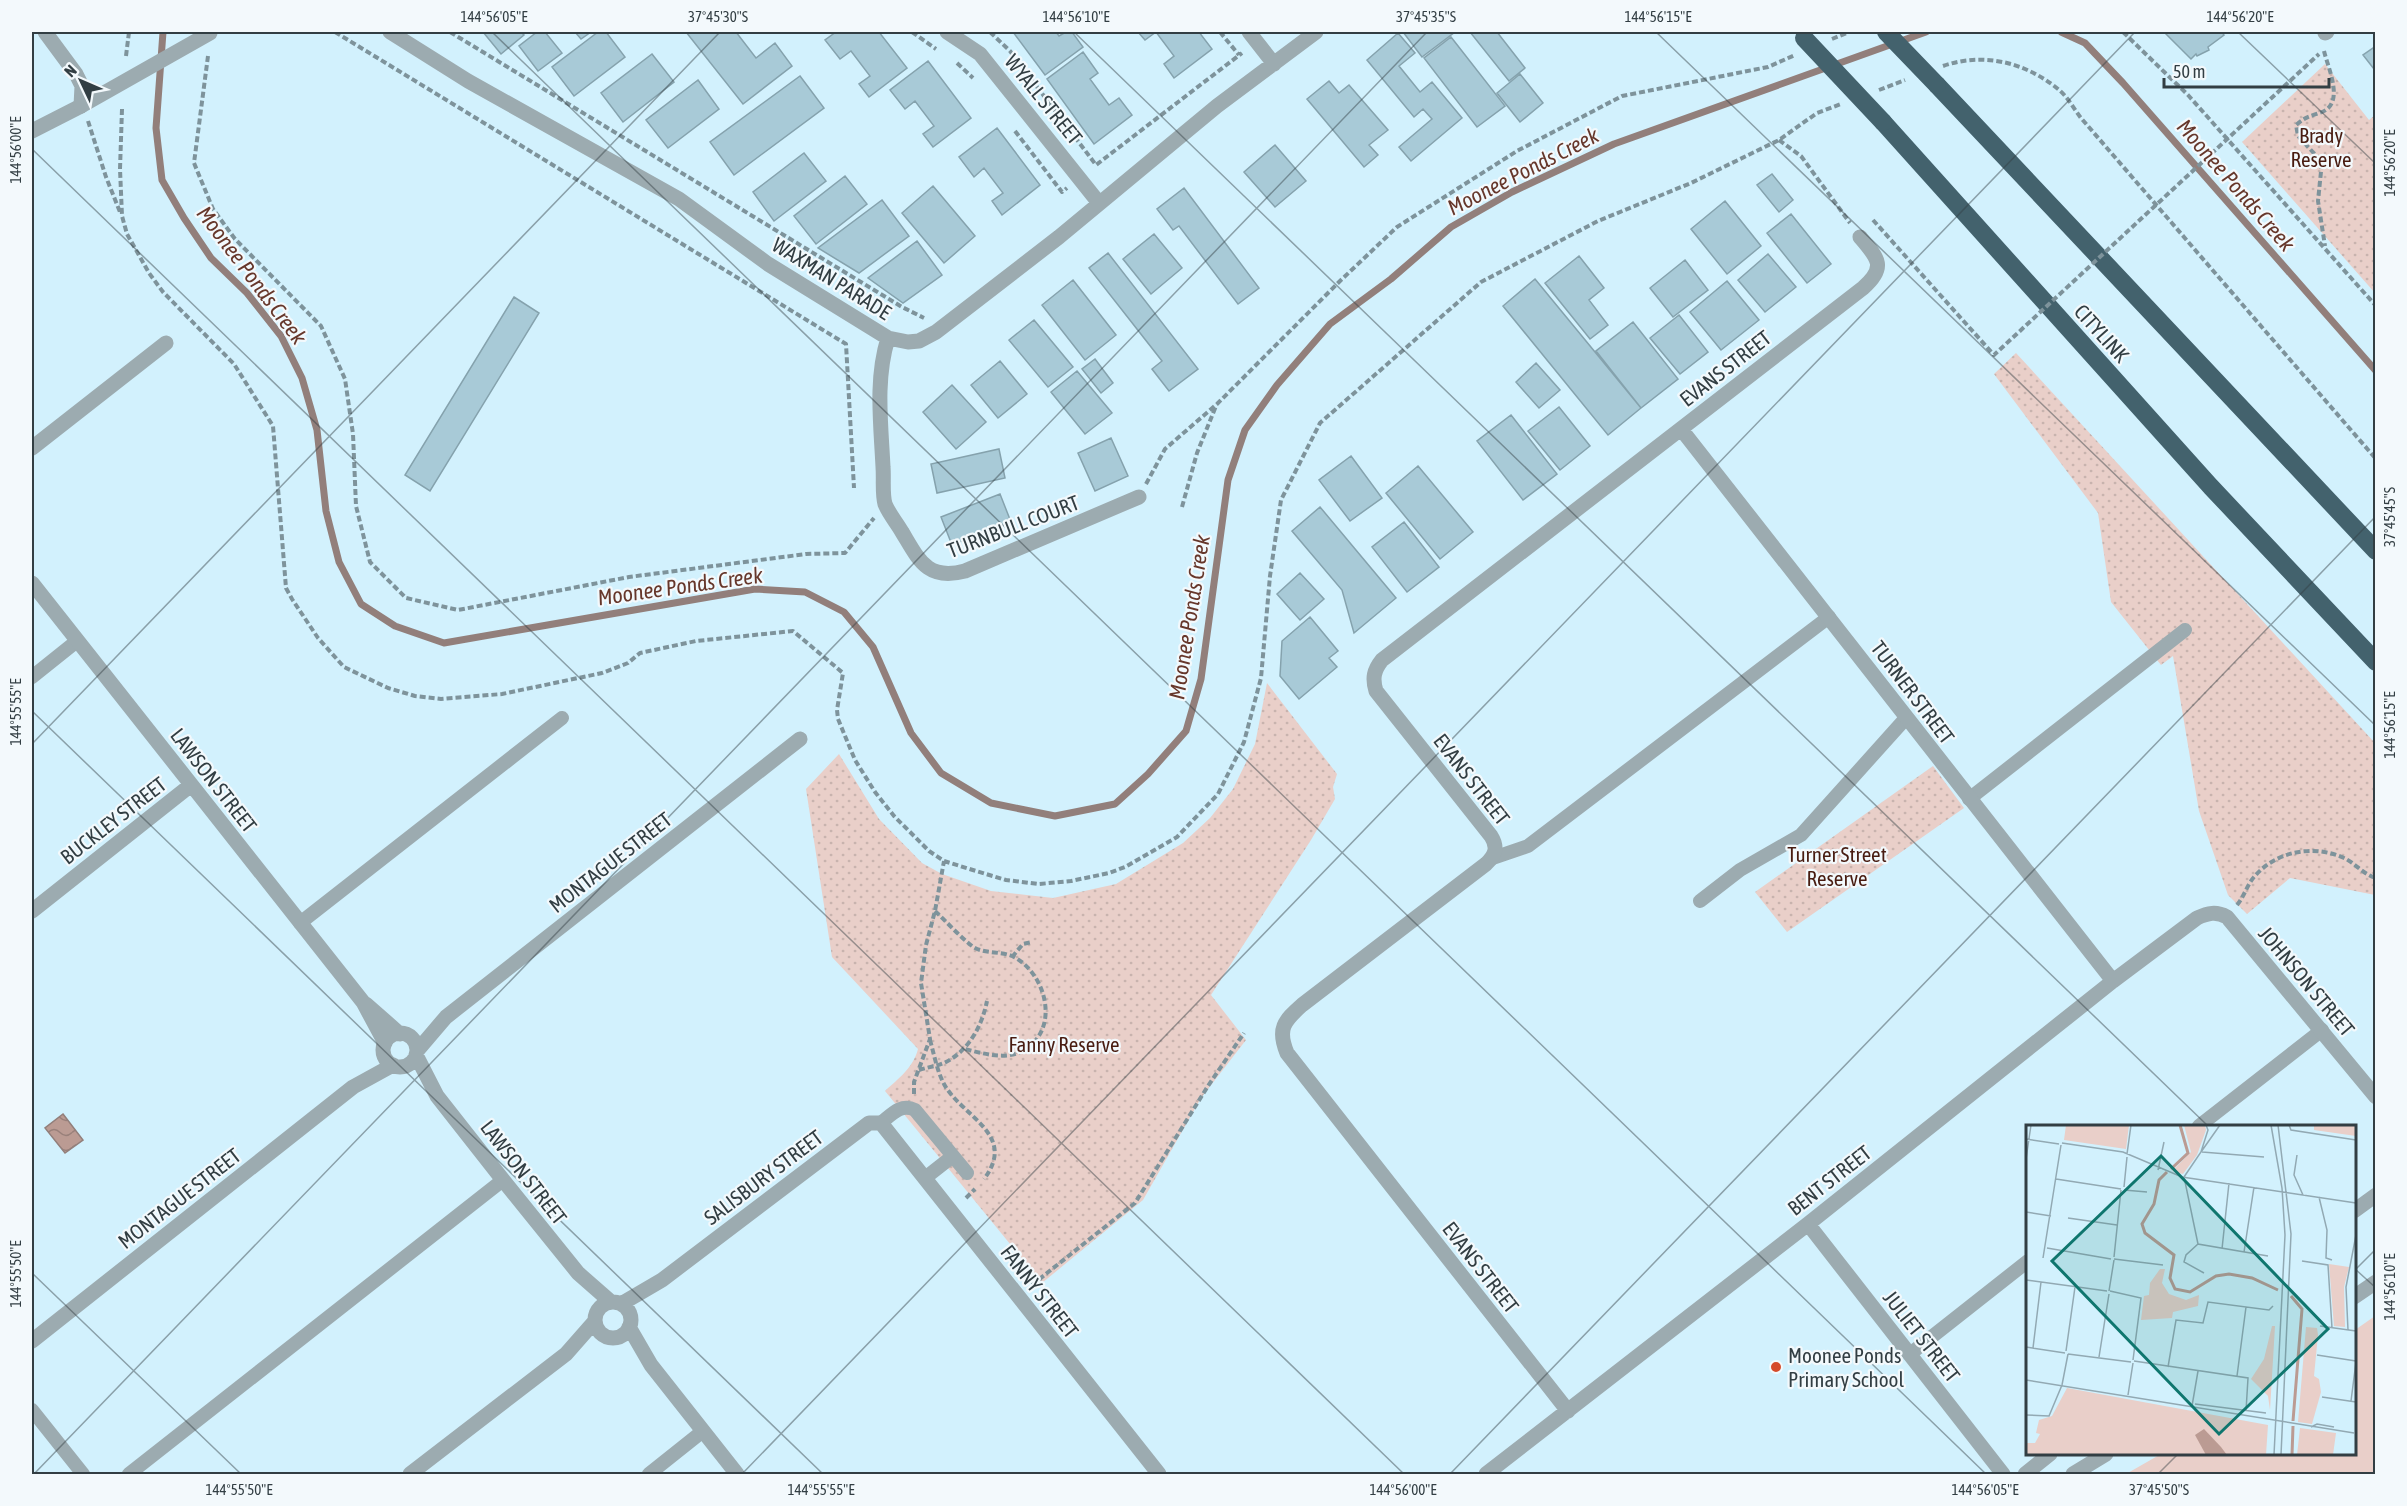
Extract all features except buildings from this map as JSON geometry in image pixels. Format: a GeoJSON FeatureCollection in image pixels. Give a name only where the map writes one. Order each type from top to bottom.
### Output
{"type":"FeatureCollection","features":[{"type":"Feature","properties":{"kind":"highway"},"geometry":{"type":"LineString","coordinates":[[1886,32],[2376,551]]}},
{"type":"Feature","properties":{"kind":"highway","name":"CITYLINK"},"geometry":{"type":"LineString","coordinates":[[1800,41],[1883,122],[2203,478],[2376,662]]}},
{"type":"Feature","properties":{"kind":"street"},"geometry":{"type":"LineString","coordinates":[[45,32],[76,74],[82,86],[81,106]]}},
{"type":"Feature","properties":{"kind":"street"},"geometry":{"type":"LineString","coordinates":[[32,131],[81,106],[211,32]]}},
{"type":"Feature","properties":{"kind":"street","name":"WAXMAN PARADE"},"geometry":{"type":"LineString","coordinates":[[390,32],[468,81],[679,199],[768,264],[888,338],[908,342],[919,340],[936,332],[1059,237],[1217,106],[1316,32]]}},
{"type":"Feature","properties":{"kind":"street","name":"WYALL STREET"},"geometry":{"type":"LineString","coordinates":[[947,32],[980,54],[1099,202]]}},
{"type":"Feature","properties":{"kind":"street"},"geometry":{"type":"LineString","coordinates":[[1249,32],[1274,64]]}},
{"type":"Feature","properties":{"kind":"street","name":"EVANS STREET"},"geometry":{"type":"LineString","coordinates":[[1568,1411],[1287,1053],[1282,1042],[1282,1028],[1302,1005],[1493,858],[1496,851],[1491,836],[1377,691],[1373,674],[1377,666],[1875,278],[1878,271],[1875,254],[1860,237]]}},
{"type":"Feature","properties":{"kind":"street","name":"TURNBULL COURT"},"geometry":{"type":"LineString","coordinates":[[888,338],[882,356],[879,385],[885,504],[916,555],[926,567],[934,572],[945,574],[965,571],[1139,498]]}},
{"type":"Feature","properties":{"kind":"street"},"geometry":{"type":"LineString","coordinates":[[32,448],[166,343]]}},
{"type":"Feature","properties":{"kind":"street","name":"TURNER STREET"},"geometry":{"type":"LineString","coordinates":[[1681,429],[2112,981]]}},
{"type":"Feature","properties":{"kind":"street","name":"LAWSON STREET"},"geometry":{"type":"LineString","coordinates":[[32,583],[363,1002],[404,1034]]}},
{"type":"Feature","properties":{"kind":"street","name":"MONTAGUE STREET"},"geometry":{"type":"LineString","coordinates":[[417,1053],[446,1017],[800,739]]}},
{"type":"Feature","properties":{"kind":"street","name":"BUCKLEY STREET"},"geometry":{"type":"LineString","coordinates":[[32,911],[191,785]]}},
{"type":"Feature","properties":{"kind":"street","name":"BENT STREET"},"geometry":{"type":"LineString","coordinates":[[1486,1474],[1808,1224],[2112,981],[2197,918],[2213,913],[2227,917]]}},
{"type":"Feature","properties":{"kind":"street","name":"JOHNSON STREET"},"geometry":{"type":"LineString","coordinates":[[2227,917],[2376,1097]]}},
{"type":"Feature","properties":{"kind":"street","name":"LAWSON STREET"},"geometry":{"type":"LineString","coordinates":[[363,1002],[384,1048]]}},
{"type":"Feature","properties":{"kind":"street","name":"MONTAGUE STREET"},"geometry":{"type":"LineString","coordinates":[[404,1034],[446,1017]]}},
{"type":"Feature","properties":{"kind":"street"},"geometry":{"type":"LineString","coordinates":[[404,1034],[415,1042],[417,1053],[411,1063],[398,1066],[385,1057],[384,1048],[391,1036],[404,1034]]}},
{"type":"Feature","properties":{"kind":"street","name":"MONTAGUE STREET"},"geometry":{"type":"LineString","coordinates":[[32,1341],[353,1087],[384,1048]]}},
{"type":"Feature","properties":{"kind":"street","name":"LAWSON STREET"},"geometry":{"type":"LineString","coordinates":[[417,1053],[437,1096],[578,1273],[623,1312],[651,1365],[737,1474]]}},
{"type":"Feature","properties":{"kind":"street","name":"LAWSON STREET"},"geometry":{"type":"LineString","coordinates":[[398,1066],[437,1096]]}},
{"type":"Feature","properties":{"kind":"street","name":"MONTAGUE STREET"},"geometry":{"type":"LineString","coordinates":[[353,1087],[398,1066]]}},
{"type":"Feature","properties":{"kind":"street","name":"SALISBURY STREET"},"geometry":{"type":"LineString","coordinates":[[623,1312],[869,1123],[874,1121],[885,1128]]}},
{"type":"Feature","properties":{"kind":"street","name":"FANNY STREET"},"geometry":{"type":"LineString","coordinates":[[885,1128],[1160,1474]]}},
{"type":"Feature","properties":{"kind":"street"},"geometry":{"type":"LineString","coordinates":[[2356,1210],[2376,1195]]}},
{"type":"Feature","properties":{"kind":"street","name":"JULIET STREET"},"geometry":{"type":"LineString","coordinates":[[1808,1224],[2003,1474]]}},
{"type":"Feature","properties":{"kind":"street","name":"LAWSON STREET"},"geometry":{"type":"LineString","coordinates":[[578,1273],[596,1316]]}},
{"type":"Feature","properties":{"kind":"street"},"geometry":{"type":"LineString","coordinates":[[2356,1296],[2376,1282]]}},
{"type":"Feature","properties":{"kind":"street"},"geometry":{"type":"LineString","coordinates":[[410,1474],[566,1354],[605,1303],[623,1312],[626,1332],[566,1354]]}},
{"type":"Feature","properties":{"kind":"street"},"geometry":{"type":"LineString","coordinates":[[596,1316],[596,1327],[610,1337]]}},
{"type":"Feature","properties":{"kind":"street","name":"LAWSON STREET"},"geometry":{"type":"LineString","coordinates":[[610,1337],[651,1365]]}},
{"type":"Feature","properties":{"kind":"street"},"geometry":{"type":"LineString","coordinates":[[2025,1474],[2048,1455]]}},
{"type":"Feature","properties":{"kind":"street"},"geometry":{"type":"LineString","coordinates":[[2073,1474],[2104,1455]]}},
{"type":"Feature","properties":{"kind":"lane"},"geometry":{"type":"LineString","coordinates":[[1493,858],[1528,846],[1829,617]]}},
{"type":"Feature","properties":{"kind":"lane"},"geometry":{"type":"LineString","coordinates":[[1969,800],[2185,630]]}},
{"type":"Feature","properties":{"kind":"lane"},"geometry":{"type":"LineString","coordinates":[[32,676],[77,641]]}},
{"type":"Feature","properties":{"kind":"lane"},"geometry":{"type":"LineString","coordinates":[[300,923],[562,718]]}},
{"type":"Feature","properties":{"kind":"lane"},"geometry":{"type":"LineString","coordinates":[[1700,901],[1740,870],[1801,835],[1906,718]]}},
{"type":"Feature","properties":{"kind":"lane"},"geometry":{"type":"LineString","coordinates":[[2200,1125],[2322,1030]]}},
{"type":"Feature","properties":{"kind":"lane"},"geometry":{"type":"LineString","coordinates":[[885,1128],[904,1106],[915,1110],[967,1173]]}},
{"type":"Feature","properties":{"kind":"lane"},"geometry":{"type":"LineString","coordinates":[[925,1178],[953,1156]]}},
{"type":"Feature","properties":{"kind":"lane"},"geometry":{"type":"LineString","coordinates":[[129,1474],[503,1180]]}},
{"type":"Feature","properties":{"kind":"lane"},"geometry":{"type":"LineString","coordinates":[[1910,1354],[2026,1263]]}},
{"type":"Feature","properties":{"kind":"lane"},"geometry":{"type":"LineString","coordinates":[[32,1410],[83,1474]]}},
{"type":"Feature","properties":{"kind":"lane"},"geometry":{"type":"LineString","coordinates":[[649,1474],[703,1431]]}},
{"type":"Feature","properties":{"kind":"path"},"geometry":{"type":"LineString","coordinates":[[126,56],[129,32]]}},
{"type":"Feature","properties":{"kind":"path"},"geometry":{"type":"LineString","coordinates":[[335,32],[846,344],[854,488]]}},
{"type":"Feature","properties":{"kind":"path"},"geometry":{"type":"LineString","coordinates":[[450,32],[902,307],[922,316],[936,332]]}},
{"type":"Feature","properties":{"kind":"path"},"geometry":{"type":"LineString","coordinates":[[990,32],[1010,51],[1096,165],[1239,55],[1220,32]]}},
{"type":"Feature","properties":{"kind":"path"},"geometry":{"type":"LineString","coordinates":[[1829,40],[1850,32]]}},
{"type":"Feature","properties":{"kind":"path"},"geometry":{"type":"LineString","coordinates":[[2123,32],[2188,95],[2325,246],[2376,306]]}},
{"type":"Feature","properties":{"kind":"path"},"geometry":{"type":"LineString","coordinates":[[1139,498],[1165,449],[1217,404],[1397,227],[1517,151],[1622,96],[1768,67],[1800,41]]}},
{"type":"Feature","properties":{"kind":"path"},"geometry":{"type":"LineString","coordinates":[[2324,50],[2335,98],[2332,106],[2323,112],[2308,115],[2296,125],[2298,136],[2322,162],[2318,201],[2325,246]]}},
{"type":"Feature","properties":{"kind":"path"},"geometry":{"type":"LineString","coordinates":[[1779,140],[1801,156],[1860,237],[1873,220],[1994,355],[2319,54]]}},
{"type":"Feature","properties":{"kind":"path"},"geometry":{"type":"LineString","coordinates":[[208,55],[194,163],[213,209],[235,239],[321,326],[345,379],[353,434],[356,506],[370,562],[406,598],[458,610],[629,577],[806,554],[845,553],[875,516],[889,510]]}},
{"type":"Feature","properties":{"kind":"path"},"geometry":{"type":"LineString","coordinates":[[81,106],[127,234],[149,273],[164,292],[234,364],[273,426],[286,588],[318,638],[344,667],[388,688],[415,696],[441,699],[461,698],[502,694],[602,673],[627,663],[640,653],[706,639],[792,631],[843,673],[839,693],[838,719],[855,760],[875,792],[913,837],[944,861],[1006,880],[1039,884],[1071,881],[1125,867],[1177,837],[1218,794],[1244,742],[1261,678],[1270,576],[1281,500],[1320,423],[1481,282],[1598,221],[1691,183]]}},
{"type":"Feature","properties":{"kind":"path"},"geometry":{"type":"LineString","coordinates":[[122,109],[120,169],[122,216]]}},
{"type":"Feature","properties":{"kind":"path"},"geometry":{"type":"LineString","coordinates":[[1182,507],[1197,453],[1217,404]]}},
{"type":"Feature","properties":{"kind":"path"},"geometry":{"type":"LineString","coordinates":[[2227,917],[2244,897],[2252,879],[2265,866],[2280,856],[2296,851],[2334,854],[2347,859],[2376,878]]}},
{"type":"Feature","properties":{"kind":"path"},"geometry":{"type":"LineString","coordinates":[[944,861],[926,945],[921,983],[930,1039],[943,1083],[986,1129],[992,1142],[995,1156],[994,1166],[982,1181]]}},
{"type":"Feature","properties":{"kind":"path"},"geometry":{"type":"LineString","coordinates":[[935,910],[974,948],[1012,957],[1032,974],[1039,983],[1047,1016],[1043,1030],[1033,1044],[1008,1057],[994,1057],[965,1049]]}},
{"type":"Feature","properties":{"kind":"path"},"geometry":{"type":"LineString","coordinates":[[1012,957],[1023,944],[1032,942]]}},
{"type":"Feature","properties":{"kind":"path"},"geometry":{"type":"LineString","coordinates":[[919,1070],[945,1063],[965,1049],[985,1012],[987,1002]]}},
{"type":"Feature","properties":{"kind":"path"},"geometry":{"type":"LineString","coordinates":[[1018,1297],[1135,1203],[1244,1033]]}},
{"type":"Feature","properties":{"kind":"path"},"geometry":{"type":"LineString","coordinates":[[915,1110],[914,1082],[930,1039]]}},
{"type":"Feature","properties":{"kind":"path"},"geometry":{"type":"LineString","coordinates":[[966,1198],[976,1188]]}},
{"type":"Feature","properties":{"kind":"green space","name":"Brady Reserve"},"geometry":{"type":"Polygon","coordinates":[[[2325,64],[2369,120],[2375,115],[2375,293],[2242,142],[2325,64]]]}},
{"type":"Feature","properties":{"kind":"green space"},"geometry":{"type":"Polygon","coordinates":[[[2016,353],[2375,743],[2375,895],[2290,878],[2247,914],[2228,895],[2199,811],[2173,656],[2161,665],[2111,602],[2098,513],[1994,374],[2016,353]]]}},
{"type":"Feature","properties":{"kind":"green space","name":"Fanny Reserve"},"geometry":{"type":"Polygon","coordinates":[[[1267,683],[1337,774],[1333,787],[1335,799],[1211,995],[1246,1040],[1201,1098],[1143,1200],[1042,1283],[885,1091],[909,1067],[918,1049],[832,957],[806,789],[839,754],[879,819],[922,863],[942,874],[991,891],[1053,898],[1116,884],[1183,843],[1210,818],[1233,789],[1255,744],[1267,683]]]}},
{"type":"Feature","properties":{"kind":"green space","name":"Turner Street Reserve"},"geometry":{"type":"Polygon","coordinates":[[[1933,766],[1964,808],[1787,932],[1755,892],[1933,766]]]}},
{"type":"Feature","properties":{"kind":"green space"},"geometry":{"type":"Polygon","coordinates":[[[2375,1316],[2375,1474],[2126,1474],[2159,1455],[2356,1455],[2356,1329],[2375,1316]]]}},
{"type":"Feature","properties":{"kind":"water"},"geometry":{"type":"Polygon","coordinates":[[[63,1114],[83,1140],[65,1153],[45,1128],[63,1114]]]}},
{"type":"Feature","properties":{"kind":"waterway","name":"Moonee Ponds Creek"},"geometry":{"type":"LineString","coordinates":[[163,32],[156,128],[162,180],[211,258],[247,293],[281,336],[302,378],[317,430],[326,511],[339,562],[361,604],[395,626],[444,643],[755,589],[805,592],[844,612],[873,647],[911,733],[941,773],[991,803],[1055,816],[1115,804],[1148,774],[1186,731],[1201,679],[1228,480],[1245,430],[1277,385],[1330,324],[1391,279],[1451,227],[1512,192],[1614,144],[1926,32]]}},
{"type":"Feature","properties":{"kind":"waterway","name":"Moonee Ponds Creek"},"geometry":{"type":"LineString","coordinates":[[2061,32],[2085,43],[2123,83],[2376,371]]}},
{"type":"Feature","properties":{"kind":"place","name":"Moonee Ponds Primary School"},"geometry":{"type":"Point","coordinates":[1776,1367]}}]}
